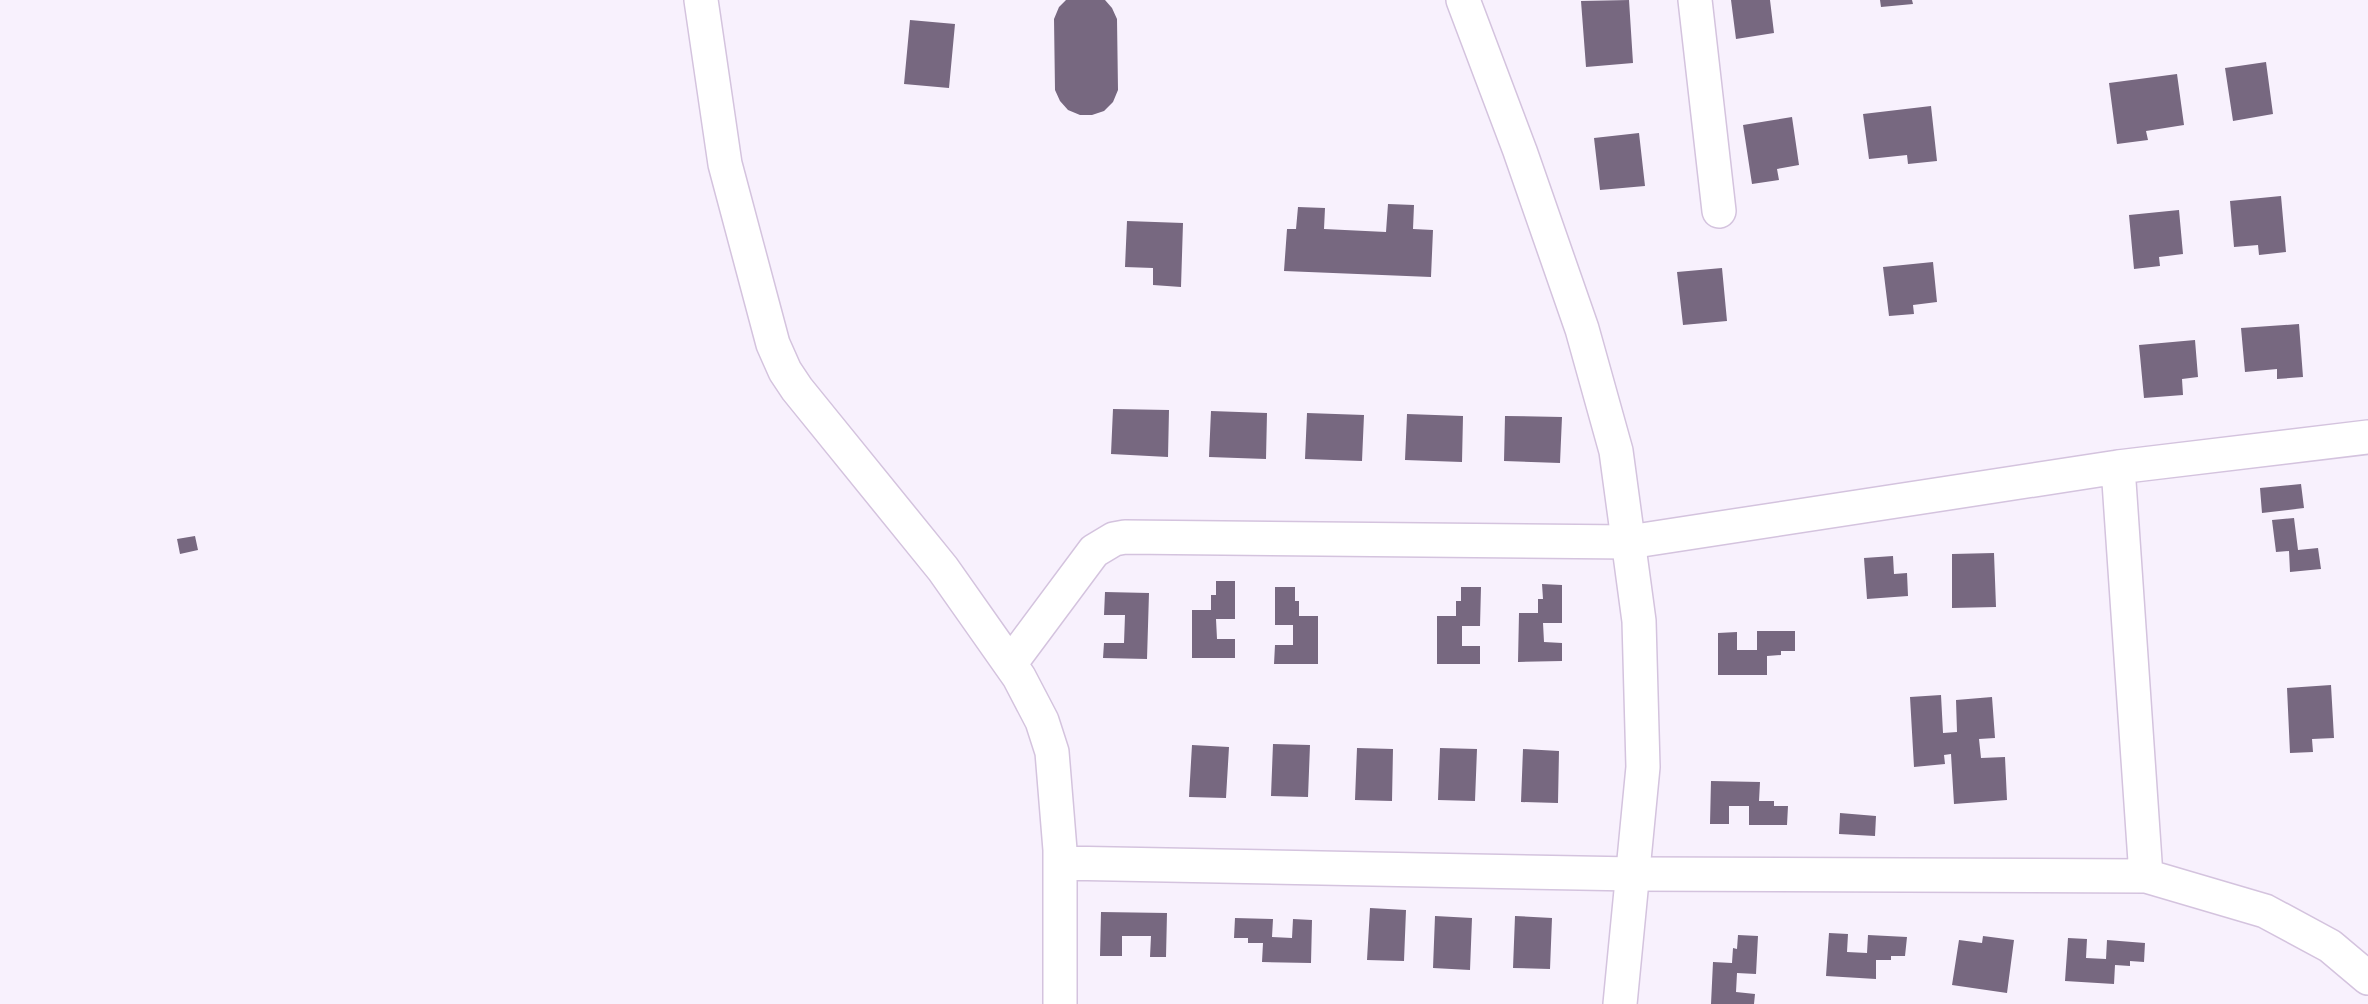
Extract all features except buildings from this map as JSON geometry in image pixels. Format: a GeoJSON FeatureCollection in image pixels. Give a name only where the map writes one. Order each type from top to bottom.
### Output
{"type":"FeatureCollection","features":[{"type":"Feature","properties":{"kind":"street"},"geometry":{"type":"LineString","coordinates":[[701,0],[725,164],[773,344],[785,371],[838,441],[944,568],[1010,664],[1042,721],[1052,752],[1060,863],[1060,1004]]}},
{"type":"Feature","properties":{"kind":"street"},"geometry":{"type":"LineString","coordinates":[[1463,0],[1520,151],[1582,329],[1616,451],[1639,621],[1643,767],[1620,1004]]}},
{"type":"Feature","properties":{"kind":"street"},"geometry":{"type":"LineString","coordinates":[[1695,0],[1719,211]]}},
{"type":"Feature","properties":{"kind":"street"},"geometry":{"type":"LineString","coordinates":[[1010,664],[1094,551],[1114,539],[1125,537],[1629,542],[2118,467],[2368,437]]}},
{"type":"Feature","properties":{"kind":"street"},"geometry":{"type":"LineString","coordinates":[[2118,467],[2146,876]]}},
{"type":"Feature","properties":{"kind":"street"},"geometry":{"type":"LineString","coordinates":[[1060,863],[1634,874],[2146,876],[2265,911],[2331,946],[2368,978]]}}]}
